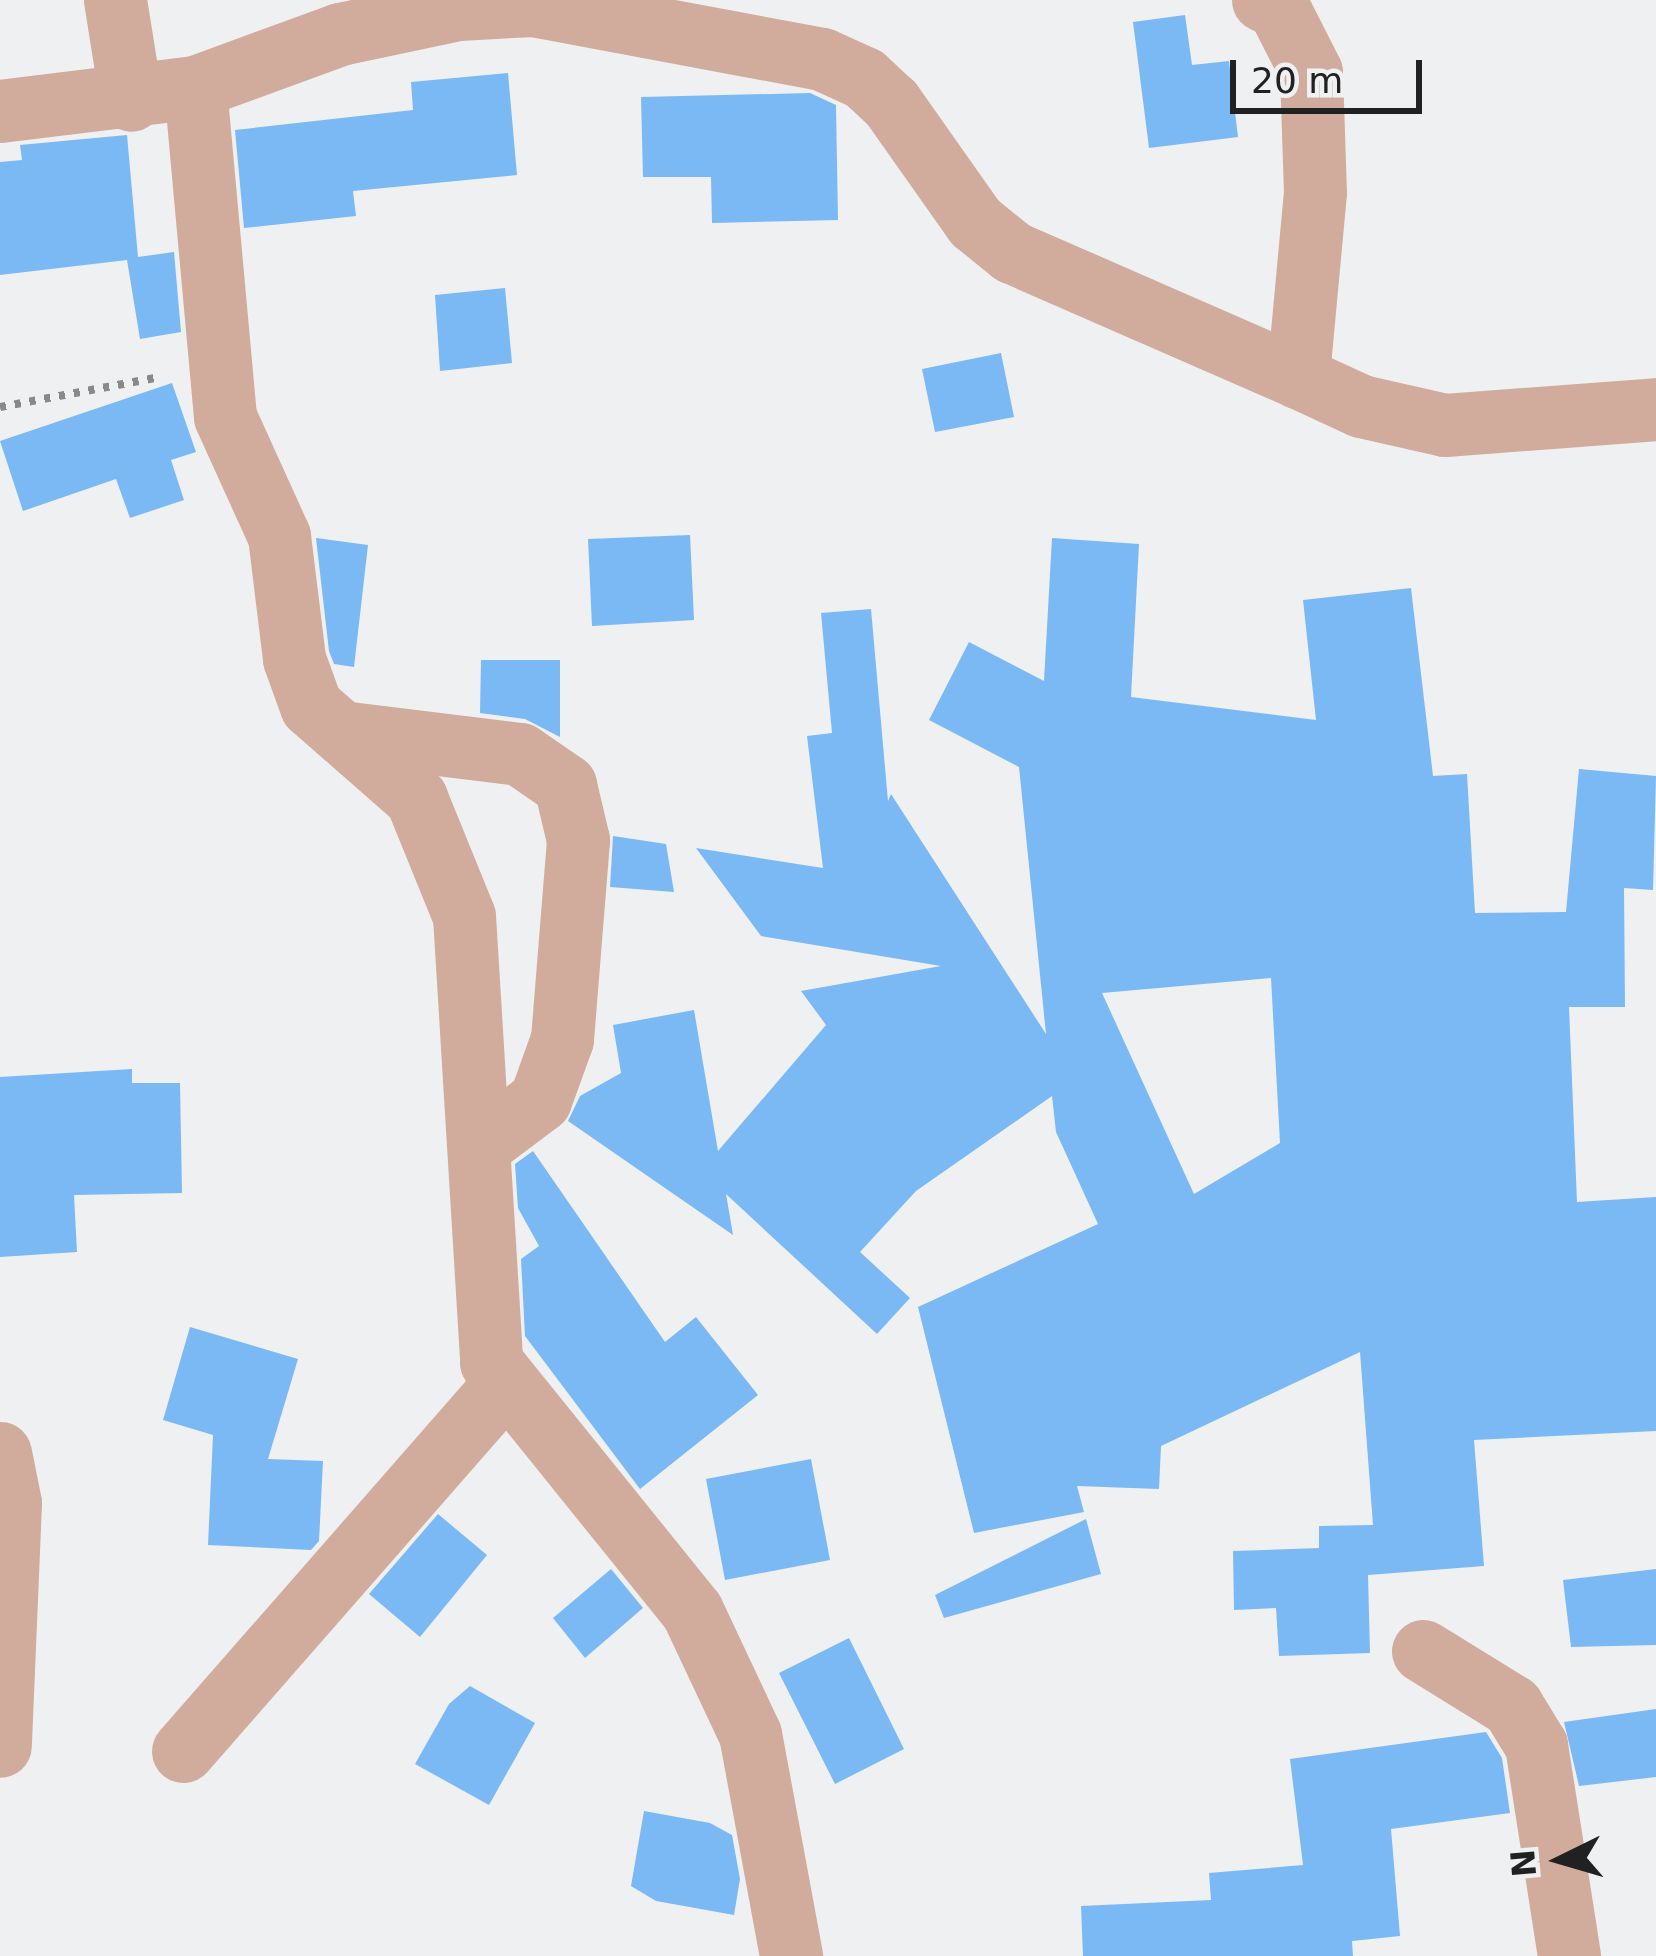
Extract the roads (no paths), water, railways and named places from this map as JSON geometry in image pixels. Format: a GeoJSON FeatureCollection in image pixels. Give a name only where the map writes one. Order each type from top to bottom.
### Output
{"type":"FeatureCollection","features":[{"type":"Feature","properties":{"kind":"street"},"geometry":{"type":"LineString","coordinates":[[115,0],[131,100]]}},
{"type":"Feature","properties":{"kind":"street"},"geometry":{"type":"LineString","coordinates":[[1263,0],[1278,7],[1311,72],[1315,192],[1298,377]]}},
{"type":"Feature","properties":{"kind":"street"},"geometry":{"type":"LineString","coordinates":[[0,111],[131,100],[195,87],[340,34],[458,9],[533,5],[822,59],[864,78],[891,103],[975,222],[1012,252],[1361,406],[1445,425],[1656,409]]}},
{"type":"Feature","properties":{"kind":"street"},"geometry":{"type":"LineString","coordinates":[[195,87],[220,364],[236,452],[279,536],[294,659],[311,706],[416,798],[464,916],[483,1144],[488,1338],[503,1386],[692,1611],[750,1734],[791,1956]]}},
{"type":"Feature","properties":{"kind":"street"},"geometry":{"type":"LineString","coordinates":[[341,732],[520,754],[566,785],[578,840],[562,1039],[540,1100],[483,1144]]}},
{"type":"Feature","properties":{"kind":"street"},"geometry":{"type":"LineString","coordinates":[[183,1751],[503,1386]]}},
{"type":"Feature","properties":{"kind":"street"},"geometry":{"type":"LineString","coordinates":[[0,1453],[10,1503],[0,1746]]}},
{"type":"Feature","properties":{"kind":"street"},"geometry":{"type":"LineString","coordinates":[[1423,1651],[1512,1706],[1536,1745],[1569,1956]]}}]}
